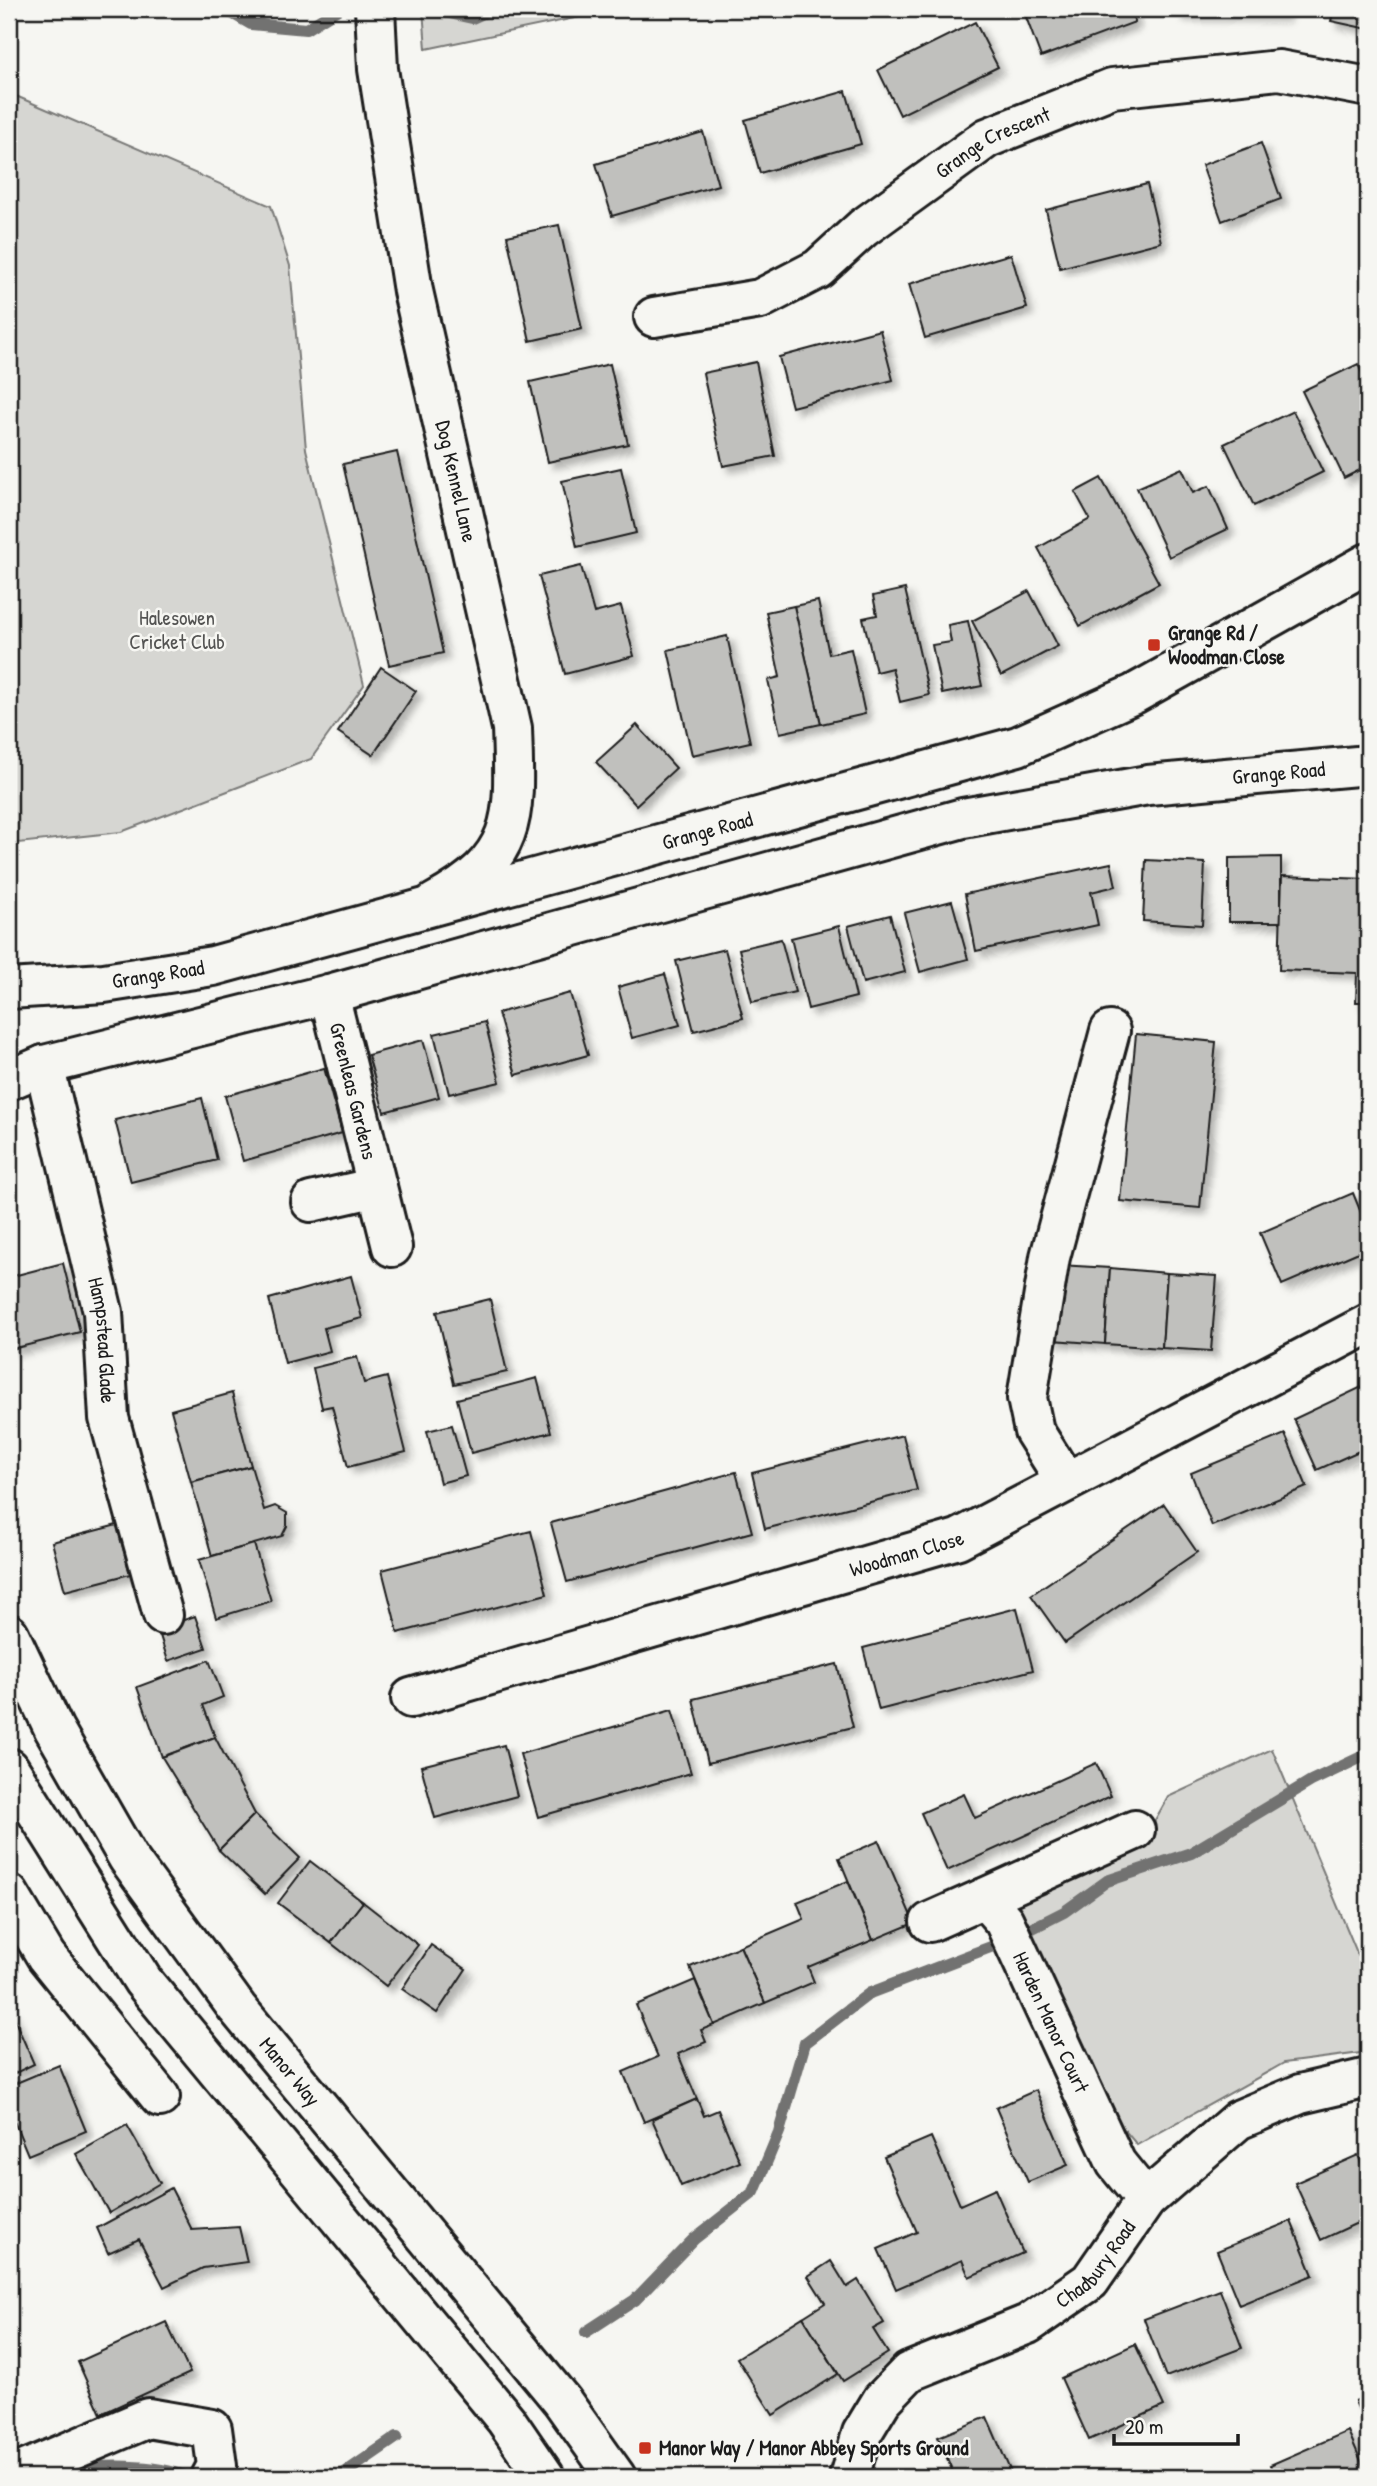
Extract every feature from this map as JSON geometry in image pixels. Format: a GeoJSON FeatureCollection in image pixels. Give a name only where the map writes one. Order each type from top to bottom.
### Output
{"type":"FeatureCollection","features":[{"type":"Feature","properties":{"kind":"main road","name":"Dog Kennel Lane"},"geometry":{"type":"LineString","coordinates":[[375,9],[378,69],[413,291],[512,728],[514,788],[508,827],[495,857],[463,888],[418,912]]}},
{"type":"Feature","properties":{"kind":"main road","name":"Grange Crescent"},"geometry":{"type":"LineString","coordinates":[[654,317],[760,299],[818,269],[863,228],[987,138],[1112,88],[1279,70],[1368,87]]}},
{"type":"Feature","properties":{"kind":"main road","name":"Grange Road"},"geometry":{"type":"LineString","coordinates":[[9,989],[104,983],[213,966],[1018,746],[1134,694],[1368,563]]}},
{"type":"Feature","properties":{"kind":"main road","name":"Grange Road"},"geometry":{"type":"LineString","coordinates":[[9,1080],[44,1065],[329,994],[963,818],[1147,785],[1368,765]]}},
{"type":"Feature","properties":{"kind":"main road","name":"Greenleas Gardens"},"geometry":{"type":"LineString","coordinates":[[329,994],[392,1247]]}},
{"type":"Feature","properties":{"kind":"main road"},"geometry":{"type":"LineString","coordinates":[[1066,1482],[1034,1432],[1027,1398],[1050,1257],[1110,1031]]}},
{"type":"Feature","properties":{"kind":"main road","name":"Hampstead Glade"},"geometry":{"type":"LineString","coordinates":[[44,1065],[103,1312],[109,1418],[163,1615]]}},
{"type":"Feature","properties":{"kind":"main road","name":"Greenleas Gardens"},"geometry":{"type":"LineString","coordinates":[[311,1202],[377,1187]]}},
{"type":"Feature","properties":{"kind":"main road","name":"Woodman Close"},"geometry":{"type":"LineString","coordinates":[[411,1698],[958,1539],[1368,1324]]}},
{"type":"Feature","properties":{"kind":"main road","name":"Manor Way"},"geometry":{"type":"LineString","coordinates":[[9,1634],[54,1729],[128,1858],[237,2008],[562,2401],[616,2477]]}},
{"type":"Feature","properties":{"kind":"main road"},"geometry":{"type":"LineString","coordinates":[[9,1768],[143,1981],[506,2420],[545,2477]]}},
{"type":"Feature","properties":{"kind":"main road"},"geometry":{"type":"LineString","coordinates":[[930,1922],[994,1910],[1135,1830]]}},
{"type":"Feature","properties":{"kind":"main road"},"geometry":{"type":"LineString","coordinates":[[9,1895],[46,1956],[160,2097]]}},
{"type":"Feature","properties":{"kind":"main road","name":"Harden Manor Court"},"geometry":{"type":"LineString","coordinates":[[994,1910],[1116,2163],[1146,2200]]}},
{"type":"Feature","properties":{"kind":"main road","name":"Chadbury Road"},"geometry":{"type":"LineString","coordinates":[[849,2477],[862,2433],[882,2400],[909,2372],[1028,2324],[1090,2281],[1146,2200],[1238,2120],[1300,2094],[1368,2078]]}},
{"type":"Feature","properties":{"kind":"main road"},"geometry":{"type":"LineString","coordinates":[[9,2477],[148,2418],[212,2429],[214,2472]]}},
{"type":"Feature","properties":{"kind":"green space"},"geometry":{"type":"Polygon","coordinates":[[[423,9],[618,9],[426,49],[423,9]]]}},
{"type":"Feature","properties":{"kind":"green space","name":"Halesowen Cricket Club"},"geometry":{"type":"Polygon","coordinates":[[[9,93],[271,206],[290,266],[306,449],[364,685],[311,759],[121,832],[9,844],[9,93]]]}},
{"type":"Feature","properties":{"kind":"green space"},"geometry":{"type":"Polygon","coordinates":[[[1272,1749],[1368,1979],[1368,2052],[1284,2063],[1137,2145],[1112,2115],[1008,1894],[1155,1820],[1168,1797],[1272,1749]]]}},
{"type":"Feature","properties":{"kind":"building"},"geometry":{"type":"Polygon","coordinates":[[[1023,9],[1131,9],[1135,22],[1041,57],[1023,9]]]}},
{"type":"Feature","properties":{"kind":"building"},"geometry":{"type":"Polygon","coordinates":[[[1178,9],[1285,9],[1284,15],[1178,14],[1178,9]]]}},
{"type":"Feature","properties":{"kind":"building"},"geometry":{"type":"Polygon","coordinates":[[[1334,9],[1368,9],[1368,29],[1331,21],[1334,9]]]}},
{"type":"Feature","properties":{"kind":"building"},"geometry":{"type":"Polygon","coordinates":[[[975,22],[998,67],[900,115],[878,70],[975,22]]]}},
{"type":"Feature","properties":{"kind":"building"},"geometry":{"type":"Polygon","coordinates":[[[846,91],[861,144],[760,173],[745,120],[846,91]]]}},
{"type":"Feature","properties":{"kind":"building"},"geometry":{"type":"Polygon","coordinates":[[[703,132],[718,185],[612,216],[596,164],[703,132]]]}},
{"type":"Feature","properties":{"kind":"building"},"geometry":{"type":"Polygon","coordinates":[[[1261,143],[1281,199],[1222,221],[1202,165],[1261,143]]]}},
{"type":"Feature","properties":{"kind":"building"},"geometry":{"type":"Polygon","coordinates":[[[1147,184],[1161,242],[1060,268],[1046,210],[1147,184]]]}},
{"type":"Feature","properties":{"kind":"building"},"geometry":{"type":"Polygon","coordinates":[[[559,225],[582,329],[530,341],[507,236],[559,225]]]}},
{"type":"Feature","properties":{"kind":"building"},"geometry":{"type":"Polygon","coordinates":[[[1011,254],[1027,308],[925,338],[909,284],[1011,254]]]}},
{"type":"Feature","properties":{"kind":"building"},"geometry":{"type":"Polygon","coordinates":[[[880,330],[893,380],[792,407],[779,357],[880,330]]]}},
{"type":"Feature","properties":{"kind":"building"},"geometry":{"type":"Polygon","coordinates":[[[756,362],[775,456],[723,466],[703,373],[756,362]]]}},
{"type":"Feature","properties":{"kind":"building"},"geometry":{"type":"Polygon","coordinates":[[[610,364],[628,444],[548,462],[530,382],[610,364]]]}},
{"type":"Feature","properties":{"kind":"building"},"geometry":{"type":"Polygon","coordinates":[[[1358,364],[1368,386],[1368,466],[1344,478],[1302,391],[1358,364]]]}},
{"type":"Feature","properties":{"kind":"building"},"geometry":{"type":"Polygon","coordinates":[[[1293,411],[1323,472],[1254,506],[1224,444],[1293,411]]]}},
{"type":"Feature","properties":{"kind":"building"},"geometry":{"type":"Polygon","coordinates":[[[397,452],[443,653],[389,665],[343,464],[397,452]]]}},
{"type":"Feature","properties":{"kind":"building"},"geometry":{"type":"Polygon","coordinates":[[[621,468],[636,533],[577,547],[562,481],[621,468]]]}},
{"type":"Feature","properties":{"kind":"building"},"geometry":{"type":"Polygon","coordinates":[[[1182,468],[1193,493],[1209,486],[1228,529],[1169,557],[1137,488],[1182,468]]]}},
{"type":"Feature","properties":{"kind":"building"},"geometry":{"type":"Polygon","coordinates":[[[1101,478],[1159,583],[1080,626],[1038,548],[1090,519],[1075,492],[1101,478]]]}},
{"type":"Feature","properties":{"kind":"building"},"geometry":{"type":"Polygon","coordinates":[[[581,566],[594,613],[621,606],[634,656],[565,674],[539,576],[581,566]]]}},
{"type":"Feature","properties":{"kind":"building"},"geometry":{"type":"Polygon","coordinates":[[[905,589],[929,695],[900,702],[892,668],[876,672],[863,618],[877,615],[873,596],[905,589]]]}},
{"type":"Feature","properties":{"kind":"building"},"geometry":{"type":"Polygon","coordinates":[[[1029,591],[1058,646],[1001,676],[972,621],[1029,591]]]}},
{"type":"Feature","properties":{"kind":"building"},"geometry":{"type":"Polygon","coordinates":[[[818,601],[829,654],[851,649],[865,714],[821,724],[794,606],[818,601]]]}},
{"type":"Feature","properties":{"kind":"building"},"geometry":{"type":"Polygon","coordinates":[[[794,606],[821,724],[780,733],[768,680],[780,677],[766,612],[794,606]]]}},
{"type":"Feature","properties":{"kind":"building"},"geometry":{"type":"Polygon","coordinates":[[[968,621],[982,686],[942,694],[932,645],[951,642],[948,625],[968,621]]]}},
{"type":"Feature","properties":{"kind":"building"},"geometry":{"type":"Polygon","coordinates":[[[727,636],[750,742],[692,755],[668,650],[727,636]]]}},
{"type":"Feature","properties":{"kind":"building"},"geometry":{"type":"Polygon","coordinates":[[[381,667],[416,691],[373,755],[338,732],[381,667]]]}},
{"type":"Feature","properties":{"kind":"building"},"geometry":{"type":"Polygon","coordinates":[[[637,725],[676,768],[636,805],[596,762],[637,725]]]}},
{"type":"Feature","properties":{"kind":"building"},"geometry":{"type":"Polygon","coordinates":[[[1281,857],[1281,922],[1229,922],[1229,858],[1281,857]]]}},
{"type":"Feature","properties":{"kind":"building"},"geometry":{"type":"Polygon","coordinates":[[[1146,860],[1205,863],[1202,925],[1143,921],[1146,860]]]}},
{"type":"Feature","properties":{"kind":"building"},"geometry":{"type":"Polygon","coordinates":[[[1111,863],[1116,886],[1091,892],[1098,925],[976,951],[965,894],[1111,863]]]}},
{"type":"Feature","properties":{"kind":"building"},"geometry":{"type":"Polygon","coordinates":[[[1282,876],[1368,879],[1368,1002],[1356,1002],[1357,973],[1279,970],[1282,876]]]}},
{"type":"Feature","properties":{"kind":"building"},"geometry":{"type":"Polygon","coordinates":[[[952,901],[968,959],[920,972],[904,913],[952,901]]]}},
{"type":"Feature","properties":{"kind":"building"},"geometry":{"type":"Polygon","coordinates":[[[890,915],[905,972],[863,983],[848,926],[890,915]]]}},
{"type":"Feature","properties":{"kind":"building"},"geometry":{"type":"Polygon","coordinates":[[[839,926],[856,997],[808,1009],[791,938],[839,926]]]}},
{"type":"Feature","properties":{"kind":"building"},"geometry":{"type":"Polygon","coordinates":[[[781,939],[795,992],[752,1002],[739,949],[781,939]]]}},
{"type":"Feature","properties":{"kind":"building"},"geometry":{"type":"Polygon","coordinates":[[[725,949],[743,1018],[694,1031],[676,961],[725,949]]]}},
{"type":"Feature","properties":{"kind":"building"},"geometry":{"type":"Polygon","coordinates":[[[665,974],[680,1025],[632,1038],[618,987],[665,974]]]}},
{"type":"Feature","properties":{"kind":"building"},"geometry":{"type":"Polygon","coordinates":[[[570,993],[588,1055],[516,1075],[498,1013],[570,993]]]}},
{"type":"Feature","properties":{"kind":"building"},"geometry":{"type":"Polygon","coordinates":[[[485,1022],[500,1082],[449,1094],[434,1034],[485,1022]]]}},
{"type":"Feature","properties":{"kind":"building"},"geometry":{"type":"Polygon","coordinates":[[[1136,1034],[1216,1042],[1200,1208],[1120,1201],[1136,1034]]]}},
{"type":"Feature","properties":{"kind":"building"},"geometry":{"type":"Polygon","coordinates":[[[423,1040],[439,1097],[384,1112],[368,1055],[423,1040]]]}},
{"type":"Feature","properties":{"kind":"building"},"geometry":{"type":"Polygon","coordinates":[[[324,1068],[342,1133],[243,1161],[225,1096],[324,1068]]]}},
{"type":"Feature","properties":{"kind":"building"},"geometry":{"type":"Polygon","coordinates":[[[202,1098],[217,1160],[131,1182],[115,1120],[202,1098]]]}},
{"type":"Feature","properties":{"kind":"building"},"geometry":{"type":"Polygon","coordinates":[[[1353,1193],[1368,1230],[1368,1248],[1282,1285],[1260,1233],[1353,1193]]]}},
{"type":"Feature","properties":{"kind":"building"},"geometry":{"type":"Polygon","coordinates":[[[63,1263],[80,1332],[12,1349],[9,1277],[63,1263]]]}},
{"type":"Feature","properties":{"kind":"building"},"geometry":{"type":"Polygon","coordinates":[[[1059,1265],[1110,1268],[1105,1344],[1053,1340],[1059,1265]]]}},
{"type":"Feature","properties":{"kind":"building"},"geometry":{"type":"Polygon","coordinates":[[[1110,1268],[1167,1273],[1162,1348],[1105,1344],[1110,1268]]]}},
{"type":"Feature","properties":{"kind":"building"},"geometry":{"type":"Polygon","coordinates":[[[1167,1273],[1217,1276],[1211,1351],[1162,1348],[1167,1273]]]}},
{"type":"Feature","properties":{"kind":"building"},"geometry":{"type":"Polygon","coordinates":[[[351,1276],[362,1318],[324,1328],[330,1351],[285,1363],[269,1299],[351,1276]]]}},
{"type":"Feature","properties":{"kind":"building"},"geometry":{"type":"Polygon","coordinates":[[[490,1299],[507,1372],[454,1384],[437,1312],[490,1299]]]}},
{"type":"Feature","properties":{"kind":"building"},"geometry":{"type":"Polygon","coordinates":[[[357,1357],[364,1383],[387,1377],[406,1452],[348,1467],[332,1406],[322,1408],[313,1368],[357,1357]]]}},
{"type":"Feature","properties":{"kind":"building"},"geometry":{"type":"Polygon","coordinates":[[[537,1378],[551,1432],[471,1453],[457,1399],[537,1378]]]}},
{"type":"Feature","properties":{"kind":"building"},"geometry":{"type":"Polygon","coordinates":[[[1368,1384],[1368,1447],[1317,1470],[1294,1419],[1368,1384]]]}},
{"type":"Feature","properties":{"kind":"building"},"geometry":{"type":"Polygon","coordinates":[[[232,1393],[251,1466],[191,1482],[171,1410],[232,1393]]]}},
{"type":"Feature","properties":{"kind":"building"},"geometry":{"type":"Polygon","coordinates":[[[452,1425],[466,1476],[440,1483],[427,1431],[452,1425]]]}},
{"type":"Feature","properties":{"kind":"building"},"geometry":{"type":"Polygon","coordinates":[[[1285,1434],[1307,1487],[1212,1526],[1191,1473],[1285,1434]]]}},
{"type":"Feature","properties":{"kind":"building"},"geometry":{"type":"Polygon","coordinates":[[[903,1435],[917,1490],[765,1529],[752,1473],[903,1435]]]}},
{"type":"Feature","properties":{"kind":"building"},"geometry":{"type":"Polygon","coordinates":[[[251,1466],[264,1510],[275,1506],[287,1513],[287,1526],[282,1536],[212,1556],[191,1482],[251,1466]]]}},
{"type":"Feature","properties":{"kind":"building"},"geometry":{"type":"Polygon","coordinates":[[[736,1472],[752,1532],[567,1582],[551,1523],[736,1472]]]}},
{"type":"Feature","properties":{"kind":"building"},"geometry":{"type":"Polygon","coordinates":[[[1164,1504],[1197,1552],[1065,1643],[1031,1595],[1164,1504]]]}},
{"type":"Feature","properties":{"kind":"building"},"geometry":{"type":"Polygon","coordinates":[[[117,1525],[130,1574],[65,1591],[52,1542],[117,1525]]]}},
{"type":"Feature","properties":{"kind":"building"},"geometry":{"type":"Polygon","coordinates":[[[531,1531],[547,1594],[398,1633],[382,1570],[531,1531]]]}},
{"type":"Feature","properties":{"kind":"building"},"geometry":{"type":"Polygon","coordinates":[[[254,1544],[271,1601],[216,1618],[199,1560],[254,1544]]]}},
{"type":"Feature","properties":{"kind":"building"},"geometry":{"type":"Polygon","coordinates":[[[1017,1608],[1033,1670],[879,1710],[863,1648],[1017,1608]]]}},
{"type":"Feature","properties":{"kind":"building"},"geometry":{"type":"Polygon","coordinates":[[[195,1616],[206,1648],[168,1661],[158,1629],[195,1616]]]}},
{"type":"Feature","properties":{"kind":"building"},"geometry":{"type":"Polygon","coordinates":[[[209,1660],[223,1697],[203,1705],[215,1737],[162,1757],[137,1687],[209,1660]]]}},
{"type":"Feature","properties":{"kind":"building"},"geometry":{"type":"Polygon","coordinates":[[[837,1664],[853,1727],[708,1763],[693,1699],[837,1664]]]}},
{"type":"Feature","properties":{"kind":"building"},"geometry":{"type":"Polygon","coordinates":[[[672,1710],[691,1773],[538,1817],[520,1754],[672,1710]]]}},
{"type":"Feature","properties":{"kind":"building"},"geometry":{"type":"Polygon","coordinates":[[[215,1737],[255,1814],[219,1850],[162,1757],[215,1737]]]}},
{"type":"Feature","properties":{"kind":"building"},"geometry":{"type":"Polygon","coordinates":[[[504,1745],[517,1796],[435,1818],[421,1766],[504,1745]]]}},
{"type":"Feature","properties":{"kind":"building"},"geometry":{"type":"Polygon","coordinates":[[[1096,1763],[1111,1796],[947,1871],[921,1813],[964,1794],[975,1818],[1096,1763]]]}},
{"type":"Feature","properties":{"kind":"building"},"geometry":{"type":"Polygon","coordinates":[[[255,1814],[300,1858],[265,1894],[219,1850],[255,1814]]]}},
{"type":"Feature","properties":{"kind":"building"},"geometry":{"type":"Polygon","coordinates":[[[879,1841],[914,1923],[873,1940],[839,1858],[879,1841]]]}},
{"type":"Feature","properties":{"kind":"building"},"geometry":{"type":"Polygon","coordinates":[[[310,1861],[363,1902],[331,1943],[278,1903],[310,1861]]]}},
{"type":"Feature","properties":{"kind":"building"},"geometry":{"type":"Polygon","coordinates":[[[848,1881],[873,1940],[808,1967],[814,1982],[765,2003],[740,1946],[804,1919],[797,1902],[848,1881]]]}},
{"type":"Feature","properties":{"kind":"building"},"geometry":{"type":"Polygon","coordinates":[[[363,1902],[418,1945],[386,1986],[331,1943],[363,1902]]]}},
{"type":"Feature","properties":{"kind":"building"},"geometry":{"type":"Polygon","coordinates":[[[431,1945],[466,1969],[437,2013],[402,1989],[431,1945]]]}},
{"type":"Feature","properties":{"kind":"building"},"geometry":{"type":"Polygon","coordinates":[[[740,1946],[765,2003],[714,2025],[690,1967],[740,1946]]]}},
{"type":"Feature","properties":{"kind":"building"},"geometry":{"type":"Polygon","coordinates":[[[695,1980],[714,2025],[701,2030],[706,2042],[678,2054],[697,2099],[644,2122],[623,2072],[658,2057],[636,2005],[695,1980]]]}},
{"type":"Feature","properties":{"kind":"building"},"geometry":{"type":"Polygon","coordinates":[[[9,2007],[34,2064],[9,2076],[9,2007]]]}},
{"type":"Feature","properties":{"kind":"building"},"geometry":{"type":"Polygon","coordinates":[[[59,2065],[86,2131],[28,2155],[9,2109],[9,2086],[59,2065]]]}},
{"type":"Feature","properties":{"kind":"building"},"geometry":{"type":"Polygon","coordinates":[[[1036,2090],[1068,2165],[1028,2182],[996,2108],[1036,2090]]]}},
{"type":"Feature","properties":{"kind":"building"},"geometry":{"type":"Polygon","coordinates":[[[697,2099],[704,2116],[718,2110],[740,2162],[681,2186],[652,2119],[697,2099]]]}},
{"type":"Feature","properties":{"kind":"building"},"geometry":{"type":"Polygon","coordinates":[[[127,2125],[160,2183],[109,2213],[76,2154],[127,2125]]]}},
{"type":"Feature","properties":{"kind":"building"},"geometry":{"type":"Polygon","coordinates":[[[931,2137],[960,2205],[995,2189],[1023,2253],[969,2277],[962,2260],[896,2289],[878,2249],[917,2232],[884,2157],[931,2137]]]}},
{"type":"Feature","properties":{"kind":"building"},"geometry":{"type":"Polygon","coordinates":[[[1358,2155],[1368,2178],[1368,2218],[1321,2240],[1295,2183],[1358,2155]]]}},
{"type":"Feature","properties":{"kind":"building"},"geometry":{"type":"Polygon","coordinates":[[[171,2188],[192,2230],[239,2227],[247,2262],[203,2268],[164,2287],[139,2239],[108,2253],[97,2228],[171,2188]]]}},
{"type":"Feature","properties":{"kind":"building"},"geometry":{"type":"Polygon","coordinates":[[[1291,2221],[1313,2275],[1239,2305],[1217,2251],[1291,2221]]]}},
{"type":"Feature","properties":{"kind":"building"},"geometry":{"type":"Polygon","coordinates":[[[831,2261],[847,2287],[858,2280],[884,2323],[873,2329],[888,2353],[843,2381],[803,2317],[825,2303],[808,2276],[831,2261]]]}},
{"type":"Feature","properties":{"kind":"building"},"geometry":{"type":"Polygon","coordinates":[[[1220,2290],[1242,2348],[1166,2377],[1144,2319],[1220,2290]]]}},
{"type":"Feature","properties":{"kind":"building"},"geometry":{"type":"Polygon","coordinates":[[[803,2317],[838,2374],[773,2415],[737,2358],[803,2317]]]}},
{"type":"Feature","properties":{"kind":"building"},"geometry":{"type":"Polygon","coordinates":[[[166,2322],[190,2373],[101,2414],[78,2362],[166,2322]]]}},
{"type":"Feature","properties":{"kind":"building"},"geometry":{"type":"Polygon","coordinates":[[[1135,2344],[1164,2406],[1089,2440],[1061,2378],[1135,2344]]]}},
{"type":"Feature","properties":{"kind":"building"},"geometry":{"type":"Polygon","coordinates":[[[1368,2395],[1368,2432],[1355,2401],[1368,2395]]]}},
{"type":"Feature","properties":{"kind":"building"},"geometry":{"type":"Polygon","coordinates":[[[987,2417],[1013,2477],[955,2477],[938,2437],[987,2417]]]}},
{"type":"Feature","properties":{"kind":"building"},"geometry":{"type":"Polygon","coordinates":[[[1348,2431],[1368,2477],[1275,2477],[1270,2465],[1348,2431]]]}},
{"type":"Feature","properties":{"kind":"waterway"},"geometry":{"type":"LineString","coordinates":[[225,9],[251,24],[306,29],[338,9]]}},
{"type":"Feature","properties":{"kind":"waterway"},"geometry":{"type":"LineString","coordinates":[[431,9],[472,18],[492,9]]}},
{"type":"Feature","properties":{"kind":"waterway"},"geometry":{"type":"LineString","coordinates":[[586,2332],[635,2300],[694,2239],[754,2192],[779,2132],[805,2043],[870,1993],[1009,1940],[1064,1912],[1107,1881],[1191,1853],[1311,1781],[1368,1754]]}},
{"type":"Feature","properties":{"kind":"waterway"},"geometry":{"type":"LineString","coordinates":[[339,2477],[397,2437]]}},
{"type":"Feature","properties":{"kind":"waterway"},"geometry":{"type":"LineString","coordinates":[[65,2469],[159,2469],[187,2477]]}},
{"type":"Feature","properties":{"kind":"place","name":"Grange Rd / Woodman Close"},"geometry":{"type":"Point","coordinates":[1154,645]}},
{"type":"Feature","properties":{"kind":"place","name":"Manor Way / Manor Abbey Sports Ground"},"geometry":{"type":"Point","coordinates":[645,2448]}}]}
